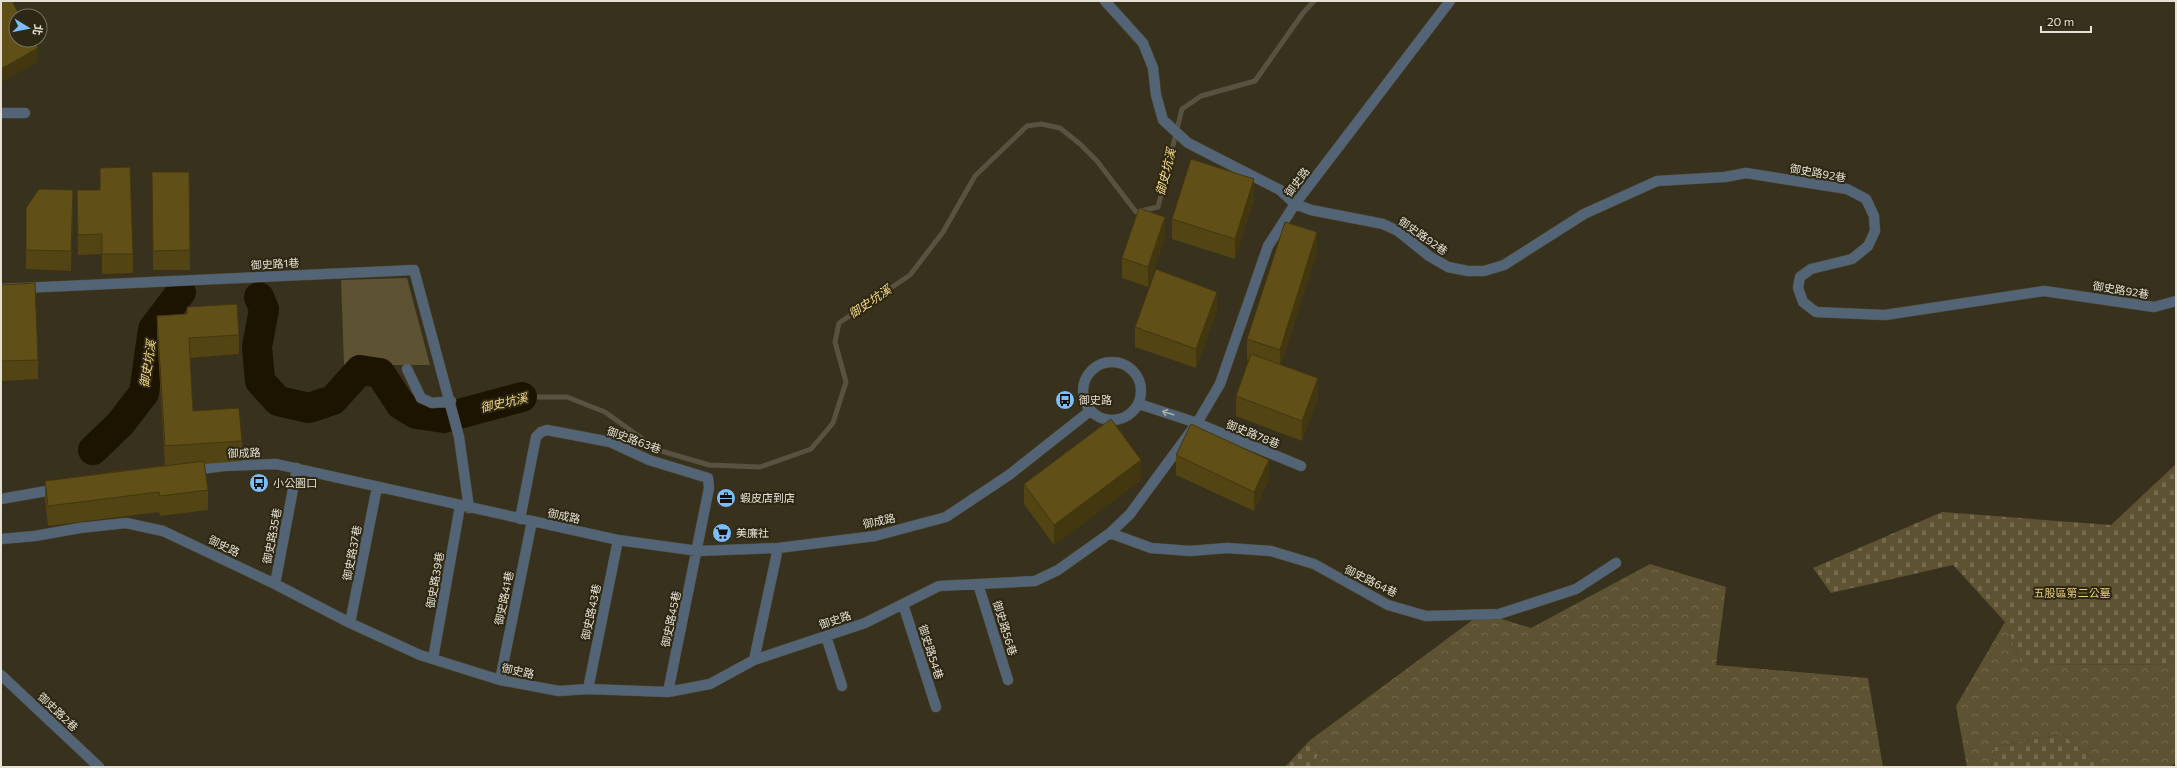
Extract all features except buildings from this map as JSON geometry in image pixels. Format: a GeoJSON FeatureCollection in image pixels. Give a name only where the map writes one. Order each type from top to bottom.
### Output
{"type":"FeatureCollection","features":[{"type":"Feature","properties":{"kind":"street"},"geometry":{"type":"LineString","coordinates":[[1105,1],[1143,43],[1153,68],[1156,94],[1163,120],[1188,143],[1280,190],[1295,204]]}},
{"type":"Feature","properties":{"kind":"street","name":"御史路"},"geometry":{"type":"LineString","coordinates":[[1,539],[35,536],[126,523],[163,531],[275,584],[350,623],[433,659],[500,680],[559,692],[588,689],[668,692],[710,684],[754,660],[864,623],[939,586],[1035,581],[1058,570],[1110,533],[1130,514],[1197,423],[1220,384],[1268,246],[1295,204],[1450,1]]}},
{"type":"Feature","properties":{"kind":"street"},"geometry":{"type":"LineString","coordinates":[[1,113],[25,113]]}},
{"type":"Feature","properties":{"kind":"street","name":"御史路92巷"},"geometry":{"type":"LineString","coordinates":[[1295,204],[1311,210],[1383,224],[1398,232],[1429,256],[1448,267],[1468,271],[1484,271],[1504,265],[1584,214],[1657,181],[1725,177],[1746,173],[1847,189],[1866,199],[1874,216],[1875,231],[1868,246],[1852,259],[1811,270],[1800,277],[1798,288],[1803,302],[1816,312],[1885,315],[2044,291],[2154,307],[2176,301]]}},
{"type":"Feature","properties":{"kind":"street","name":"御史路1巷"},"geometry":{"type":"LineString","coordinates":[[1,289],[414,270],[451,401]]}},
{"type":"Feature","properties":{"kind":"street"},"geometry":{"type":"LineString","coordinates":[[1109,362],[1121,363],[1135,373],[1142,388],[1139,404],[1134,411],[1121,420],[1104,420],[1090,411],[1083,396],[1086,379],[1097,366],[1109,362]]}},
{"type":"Feature","properties":{"kind":"street"},"geometry":{"type":"LineString","coordinates":[[407,368],[421,398],[432,403],[451,401]]}},
{"type":"Feature","properties":{"kind":"street","name":"御史路39巷"},"geometry":{"type":"LineString","coordinates":[[433,659],[465,507],[459,437],[451,401]]}},
{"type":"Feature","properties":{"kind":"street"},"geometry":{"type":"LineString","coordinates":[[1139,404],[1197,423]]}},
{"type":"Feature","properties":{"kind":"street","name":"御成路"},"geometry":{"type":"LineString","coordinates":[[186,471],[224,466],[276,464],[618,540],[698,551],[778,548],[875,536],[946,516],[1009,475],[1090,411]]}},
{"type":"Feature","properties":{"kind":"street","name":"御史路78巷"},"geometry":{"type":"LineString","coordinates":[[1197,423],[1301,466]]}},
{"type":"Feature","properties":{"kind":"street","name":"御史路63巷"},"geometry":{"type":"LineString","coordinates":[[520,519],[536,438],[541,432],[547,430],[610,442],[649,460],[708,478],[709,488],[698,551]]}},
{"type":"Feature","properties":{"kind":"street","name":"御史路35巷"},"geometry":{"type":"LineString","coordinates":[[275,584],[297,468]]}},
{"type":"Feature","properties":{"kind":"street"},"geometry":{"type":"LineString","coordinates":[[1,500],[72,487]]}},
{"type":"Feature","properties":{"kind":"street","name":"御史路37巷"},"geometry":{"type":"LineString","coordinates":[[350,623],[377,487]]}},
{"type":"Feature","properties":{"kind":"street","name":"御史路41巷"},"geometry":{"type":"LineString","coordinates":[[500,680],[532,522]]}},
{"type":"Feature","properties":{"kind":"street","name":"御史路64巷"},"geometry":{"type":"LineString","coordinates":[[1110,533],[1151,548],[1190,552],[1227,548],[1270,551],[1314,564],[1388,604],[1426,616],[1499,614],[1576,589],[1616,563]]}},
{"type":"Feature","properties":{"kind":"street","name":"御史路43巷"},"geometry":{"type":"LineString","coordinates":[[588,689],[618,540]]}},
{"type":"Feature","properties":{"kind":"street"},"geometry":{"type":"LineString","coordinates":[[754,660],[778,548]]}},
{"type":"Feature","properties":{"kind":"street","name":"御史路45巷"},"geometry":{"type":"LineString","coordinates":[[668,692],[698,551]]}},
{"type":"Feature","properties":{"kind":"street","name":"御史路56巷"},"geometry":{"type":"LineString","coordinates":[[978,584],[1008,680]]}},
{"type":"Feature","properties":{"kind":"street","name":"御史路54巷"},"geometry":{"type":"LineString","coordinates":[[903,604],[936,707]]}},
{"type":"Feature","properties":{"kind":"street"},"geometry":{"type":"LineString","coordinates":[[826,636],[842,686]]}},
{"type":"Feature","properties":{"kind":"street","name":"御史路2巷"},"geometry":{"type":"LineString","coordinates":[[1,674],[99,767]]}},
{"type":"Feature","properties":{"kind":"green space"},"geometry":{"type":"Polygon","coordinates":[[[407,278],[430,365],[344,365],[341,280],[407,278]]]}},
{"type":"Feature","properties":{"kind":"green space","name":"五股區第二公墓"},"geometry":{"type":"Polygon","coordinates":[[[2176,464],[2176,743],[2175,664],[2022,665],[2005,622],[1953,565],[1831,593],[1813,568],[1942,512],[2111,525],[2176,464]]]}},
{"type":"Feature","properties":{"kind":"green space"},"geometry":{"type":"Polygon","coordinates":[[[1650,564],[1726,587],[1716,665],[1868,678],[1883,767],[1311,767],[1320,752],[1309,741],[1482,613],[1531,628],[1650,564]]]}},
{"type":"Feature","properties":{"kind":"green space"},"geometry":{"type":"Polygon","coordinates":[[[2005,622],[2022,665],[2175,664],[2176,763],[2170,767],[2103,767],[2062,734],[1995,747],[1991,767],[1967,767],[1956,706],[2005,622]]]}},
{"type":"Feature","properties":{"kind":"green space"},"geometry":{"type":"Polygon","coordinates":[[[2062,734],[2103,767],[1991,767],[1995,747],[2062,734]]]}},
{"type":"Feature","properties":{"kind":"green space"},"geometry":{"type":"Polygon","coordinates":[[[1309,741],[1320,752],[1311,767],[1285,767],[1309,741]]]}},
{"type":"Feature","properties":{"kind":"waterway","name":"御史坑溪"},"geometry":{"type":"LineString","coordinates":[[522,397],[567,397],[605,412],[658,450],[709,465],[760,467],[811,449],[833,423],[846,382],[835,342],[839,323],[910,275],[943,232],[975,176],[1027,126],[1041,124],[1060,128],[1080,144],[1097,161],[1136,212],[1158,207],[1182,109],[1201,96],[1255,81],[1303,13],[1314,1]]}},
{"type":"Feature","properties":{"kind":"waterway","name":"御史坑溪"},"geometry":{"type":"LineString","coordinates":[[93,450],[120,424],[144,393],[153,329],[181,292]]}},
{"type":"Feature","properties":{"kind":"waterway","name":"御史坑溪"},"geometry":{"type":"LineString","coordinates":[[259,297],[264,309],[257,347],[260,381],[278,401],[309,408],[333,400],[360,370],[380,373],[401,405],[416,414],[444,418],[522,397]]}},
{"type":"Feature","properties":{"kind":"place","name":"御史路"},"geometry":{"type":"Point","coordinates":[1065,400]}},
{"type":"Feature","properties":{"kind":"place","name":"小公園口"},"geometry":{"type":"Point","coordinates":[259,483]}},
{"type":"Feature","properties":{"kind":"place","name":"蝦皮店到店"},"geometry":{"type":"Point","coordinates":[726,498]}},
{"type":"Feature","properties":{"kind":"place","name":"美廉社"},"geometry":{"type":"Point","coordinates":[722,533]}}]}
